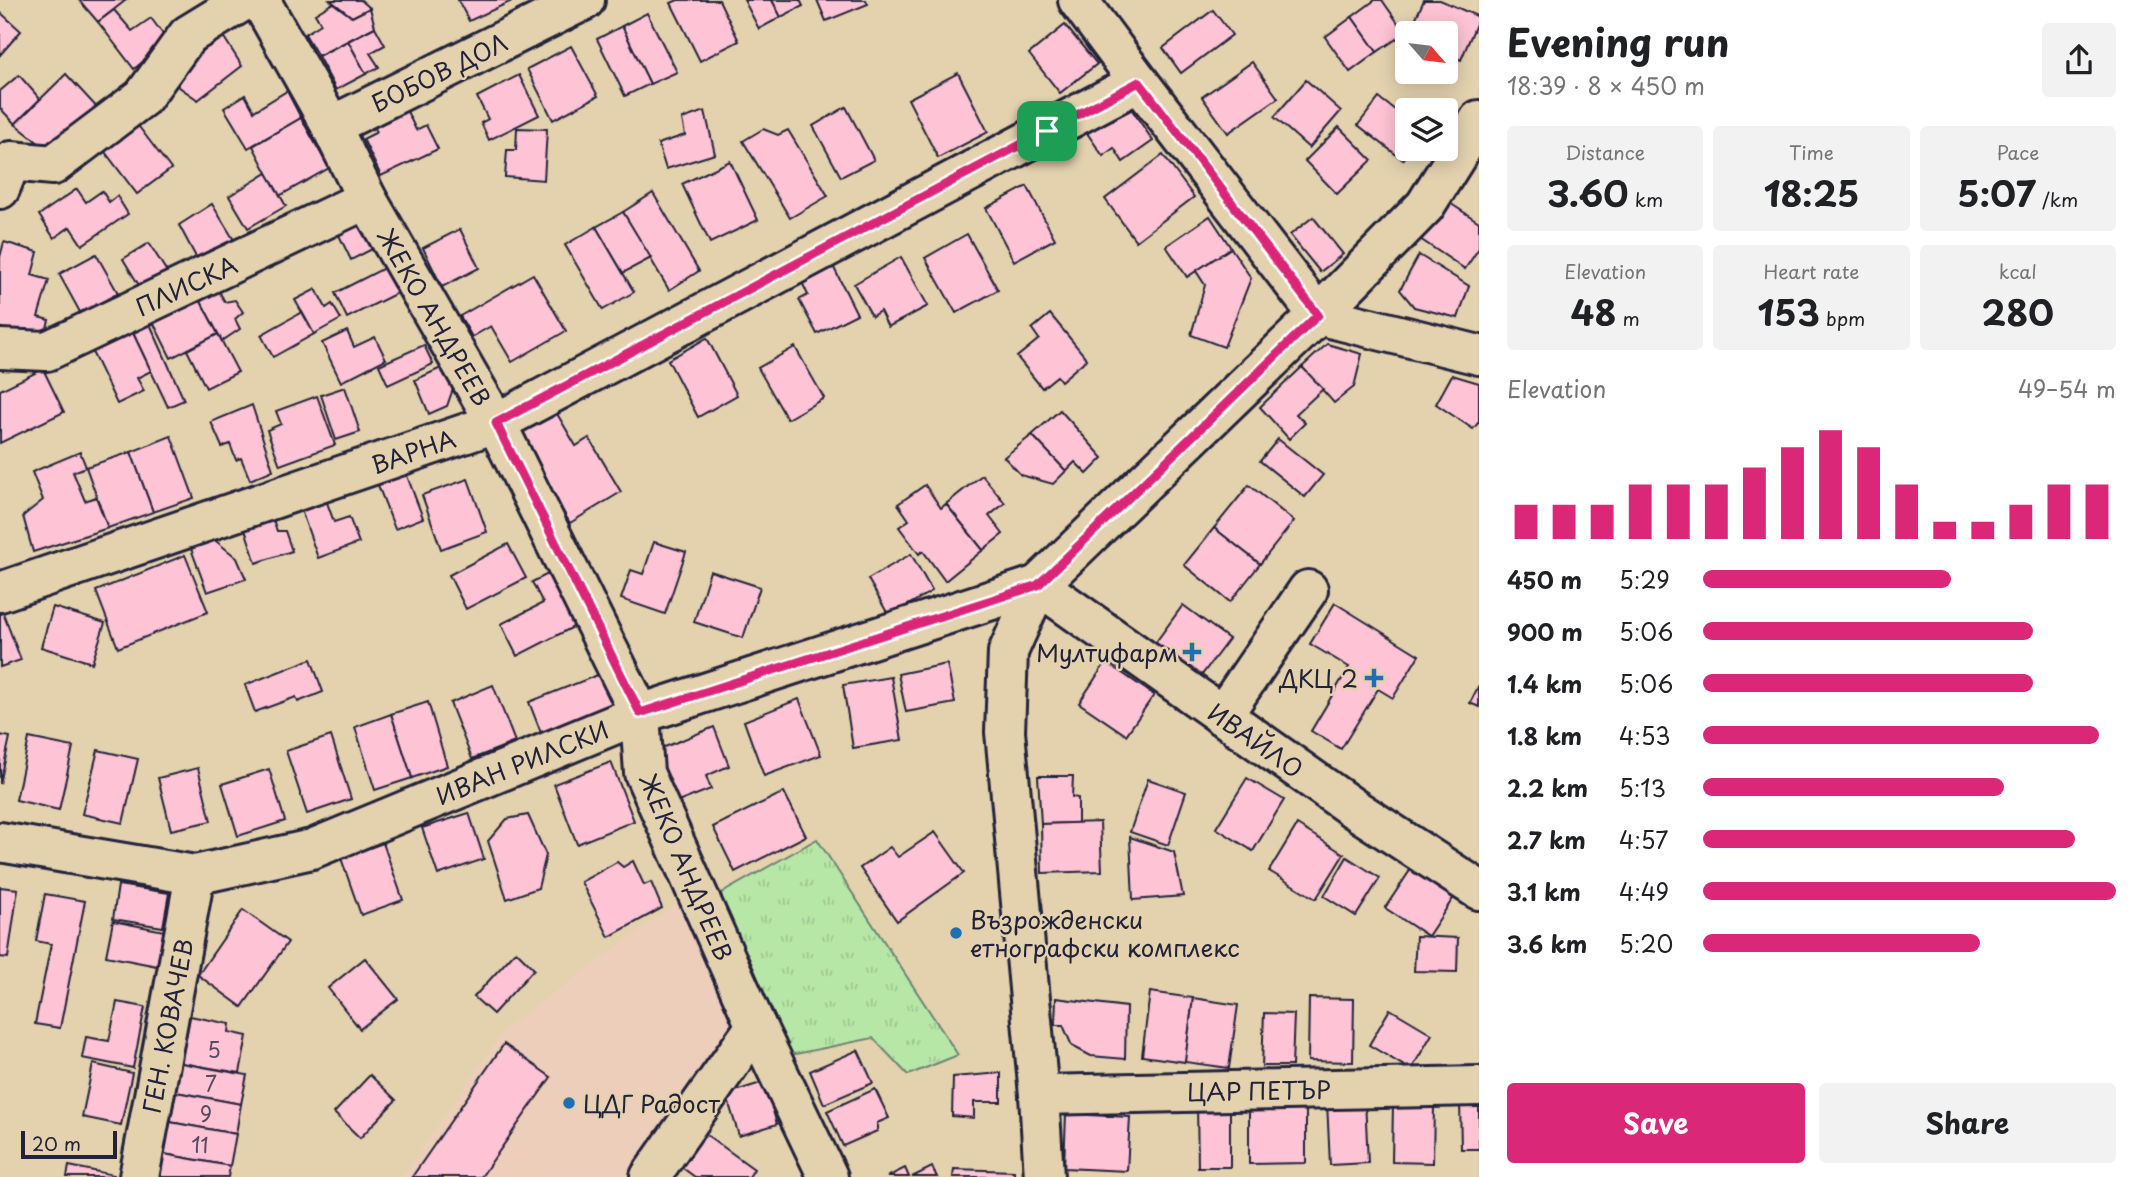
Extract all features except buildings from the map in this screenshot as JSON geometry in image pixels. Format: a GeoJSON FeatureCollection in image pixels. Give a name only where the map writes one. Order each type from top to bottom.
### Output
{"type":"FeatureCollection","features":[{"type":"Feature","properties":{"kind":"street"},"geometry":{"type":"LineString","coordinates":[[4,168],[53,165],[143,97],[188,35],[245,0]]}},
{"type":"Feature","properties":{"kind":"street","name":"ЖЕКО АНДРЕЕВ"},"geometry":{"type":"LineString","coordinates":[[260,0],[331,126],[367,199],[496,423],[640,713],[643,773],[756,1026],[828,1177]]}},
{"type":"Feature","properties":{"kind":"street","name":"БОБОВ ДОЛ"},"geometry":{"type":"LineString","coordinates":[[331,126],[585,0]]}},
{"type":"Feature","properties":{"kind":"street"},"geometry":{"type":"LineString","coordinates":[[1078,0],[1318,315],[1479,355]]}},
{"type":"Feature","properties":{"kind":"street","name":"ВАРНА"},"geometry":{"type":"LineString","coordinates":[[0,592],[496,423],[1139,82]]}},
{"type":"Feature","properties":{"kind":"street"},"geometry":{"type":"LineString","coordinates":[[1044,1177],[1039,1095],[1004,732],[1008,652],[1038,585],[1318,315],[1424,206],[1479,120]]}},
{"type":"Feature","properties":{"kind":"street","name":"ПЛИСКА"},"geometry":{"type":"LineString","coordinates":[[0,349],[47,351],[367,199]]}},
{"type":"Feature","properties":{"kind":"street","name":"ИВАН РИЛСКИ"},"geometry":{"type":"LineString","coordinates":[[0,842],[195,875],[312,849],[640,713],[1038,585]]}},
{"type":"Feature","properties":{"kind":"street","name":"ИВАЙЛО"},"geometry":{"type":"LineString","coordinates":[[1038,585],[1353,808],[1479,890]]}},
{"type":"Feature","properties":{"kind":"street"},"geometry":{"type":"LineString","coordinates":[[1222,716],[1308,590]]}},
{"type":"Feature","properties":{"kind":"street","name":"ГЕН. КОВАЧЕВ"},"geometry":{"type":"LineString","coordinates":[[139,1177],[195,875]]}},
{"type":"Feature","properties":{"kind":"street"},"geometry":{"type":"LineString","coordinates":[[650,1177],[756,1026]]}},
{"type":"Feature","properties":{"kind":"street","name":"ЦАР ПЕТЪР"},"geometry":{"type":"LineString","coordinates":[[1039,1095],[1479,1086]]}},
{"type":"Feature","properties":{"kind":"shaded area","name":"ЦДГ Радост"},"geometry":{"type":"Polygon","coordinates":[[[679,902],[735,1028],[631,1177],[402,1177],[506,1028],[679,902]]]}},
{"type":"Feature","properties":{"kind":"green space"},"geometry":{"type":"Polygon","coordinates":[[[817,839],[958,1055],[908,1075],[873,1038],[790,1055],[715,897],[817,839]]]}},
{"type":"Feature","properties":{"kind":"place","name":"Мултифарм"},"geometry":{"type":"Point","coordinates":[1192,652]}},
{"type":"Feature","properties":{"kind":"place","name":"ДКЦ 2"},"geometry":{"type":"Point","coordinates":[1374,678]}},
{"type":"Feature","properties":{"kind":"place","name":"Възрожденски етнографски комплекс"},"geometry":{"type":"Point","coordinates":[956,933]}},
{"type":"Feature","properties":{"kind":"place","name":"ЦДГ Радост"},"geometry":{"type":"Point","coordinates":[569,1103]}},
{"type":"Feature","properties":{"kind":"route"},"geometry":{"type":"LineString","coordinates":[[1139,82],[1318,315],[1038,585],[640,713],[496,423],[1047,131],[1139,82]]}}]}
